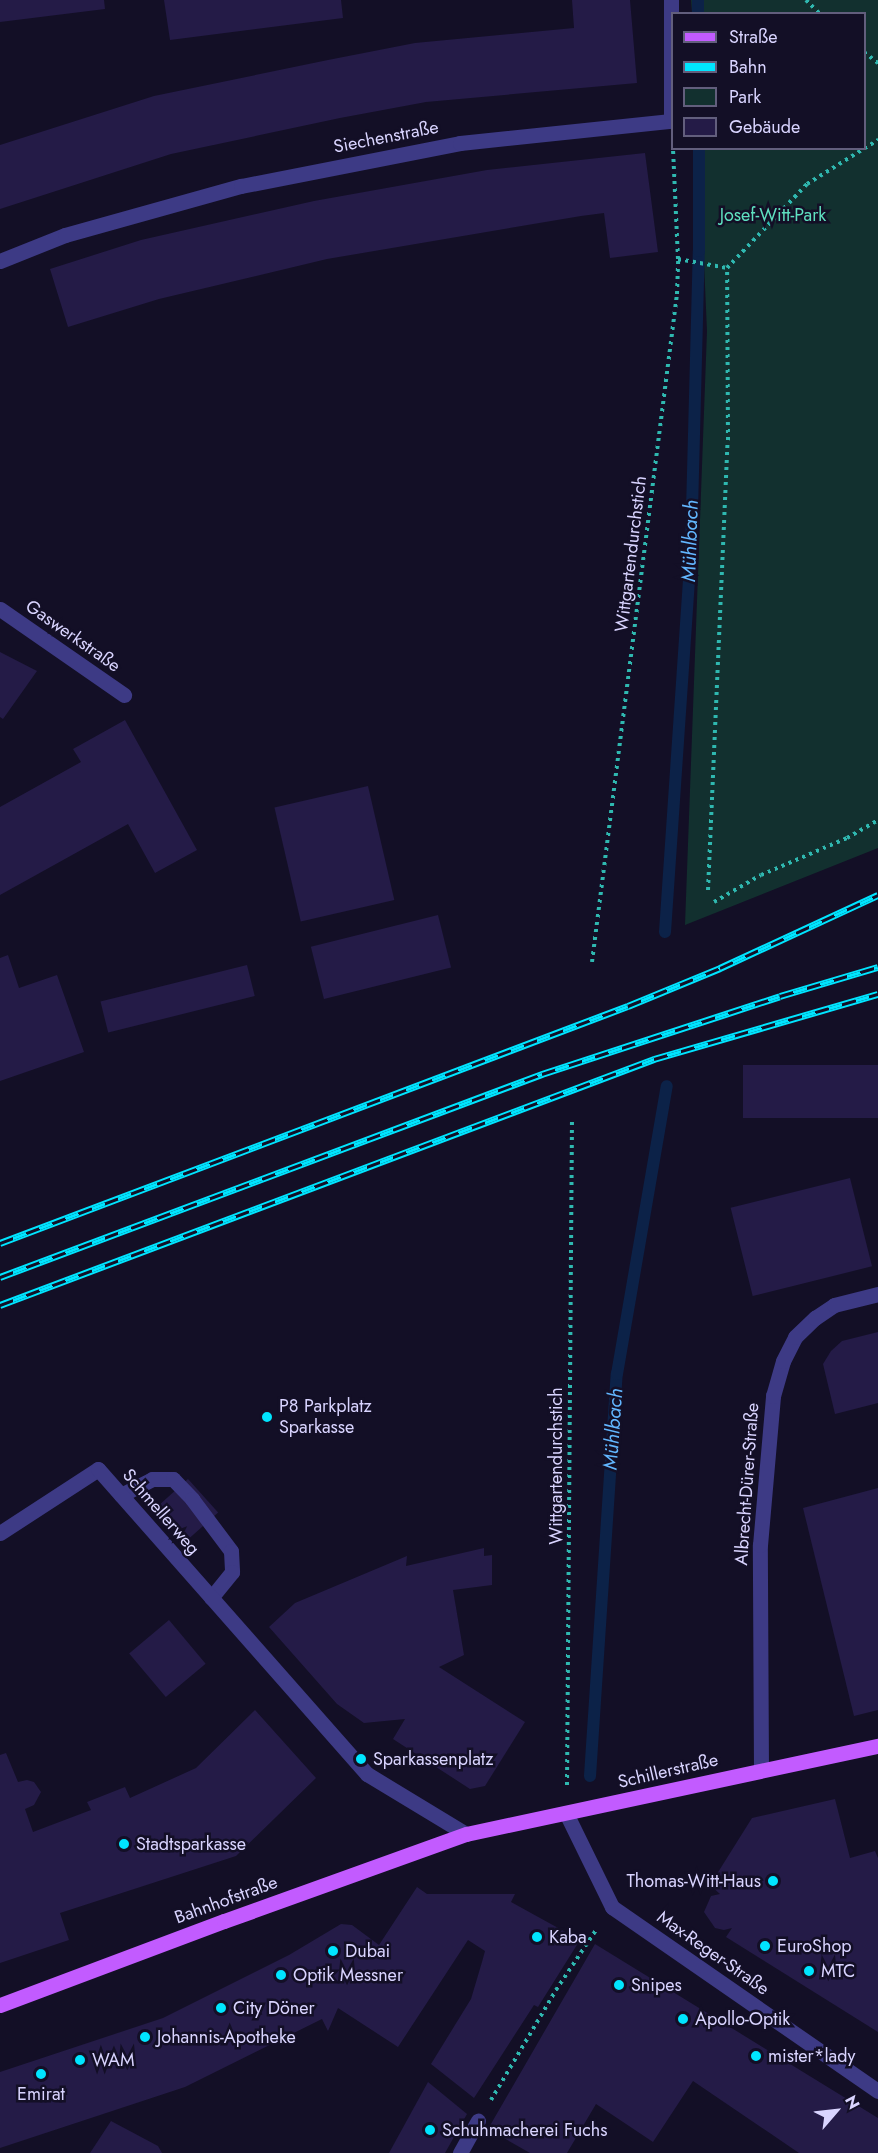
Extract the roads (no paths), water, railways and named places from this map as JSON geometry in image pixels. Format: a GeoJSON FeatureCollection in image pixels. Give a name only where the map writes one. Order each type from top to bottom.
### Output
{"type":"FeatureCollection","features":[{"type":"Feature","properties":{"kind":"main road","name":"Schillerstraße"},"geometry":{"type":"LineString","coordinates":[[466,1834],[878,1746]]}},
{"type":"Feature","properties":{"kind":"main road","name":"Bahnhofstraße"},"geometry":{"type":"LineString","coordinates":[[0,2005],[466,1834]]}},
{"type":"Feature","properties":{"kind":"street","name":"Siechenstraße"},"geometry":{"type":"LineString","coordinates":[[0,261],[64,235],[240,186],[460,143],[671,121],[671,0]]}},
{"type":"Feature","properties":{"kind":"street","name":"Gaswerkstraße"},"geometry":{"type":"LineString","coordinates":[[0,609],[124,695]]}},
{"type":"Feature","properties":{"kind":"street","name":"Albrecht-Dürer-Straße"},"geometry":{"type":"LineString","coordinates":[[761,1770],[760,1535],[773,1396],[783,1361],[795,1337],[815,1318],[834,1305],[878,1294]]}},
{"type":"Feature","properties":{"kind":"street","name":"Schmellerweg"},"geometry":{"type":"LineString","coordinates":[[0,1533],[98,1469],[367,1774],[466,1834]]}},
{"type":"Feature","properties":{"kind":"street"},"geometry":{"type":"LineString","coordinates":[[121,1495],[152,1479],[173,1479],[192,1499],[231,1551],[232,1572],[210,1598]]}},
{"type":"Feature","properties":{"kind":"street","name":"Max-Reger-Straße"},"geometry":{"type":"LineString","coordinates":[[567,1813],[612,1907],[878,2091]]}},
{"type":"Feature","properties":{"kind":"street"},"geometry":{"type":"LineString","coordinates":[[460,2153],[478,2121]]}},
{"type":"Feature","properties":{"kind":"waterway","name":"Mühlbach"},"geometry":{"type":"LineString","coordinates":[[698,0],[698,12]]}},
{"type":"Feature","properties":{"kind":"waterway","name":"Mühlbach"},"geometry":{"type":"LineString","coordinates":[[665,932],[691,549],[699,251],[699,150]]}},
{"type":"Feature","properties":{"kind":"waterway","name":"Mühlbach"},"geometry":{"type":"LineString","coordinates":[[590,1776],[617,1374],[667,1086]]}},
{"type":"Feature","properties":{"kind":"railway"},"geometry":{"type":"LineString","coordinates":[[0,1243],[628,1006],[720,968],[878,895]]}},
{"type":"Feature","properties":{"kind":"railway"},"geometry":{"type":"LineString","coordinates":[[0,1277],[542,1074],[780,996],[878,967]]}},
{"type":"Feature","properties":{"kind":"railway"},"geometry":{"type":"LineString","coordinates":[[0,1305],[654,1059],[878,994]]}},
{"type":"Feature","properties":{"kind":"place","name":"P8 Parkplatz Sparkasse"},"geometry":{"type":"Point","coordinates":[267,1417]}},
{"type":"Feature","properties":{"kind":"place","name":"Sparkassenplatz"},"geometry":{"type":"Point","coordinates":[361,1759]}},
{"type":"Feature","properties":{"kind":"place","name":"Stadtsparkasse"},"geometry":{"type":"Point","coordinates":[124,1844]}},
{"type":"Feature","properties":{"kind":"place","name":"Thomas-Witt-Haus"},"geometry":{"type":"Point","coordinates":[773,1881]}},
{"type":"Feature","properties":{"kind":"place","name":"Kaba"},"geometry":{"type":"Point","coordinates":[537,1937]}},
{"type":"Feature","properties":{"kind":"place","name":"EuroShop"},"geometry":{"type":"Point","coordinates":[765,1946]}},
{"type":"Feature","properties":{"kind":"place","name":"Dubai"},"geometry":{"type":"Point","coordinates":[333,1951]}},
{"type":"Feature","properties":{"kind":"place","name":"MTC"},"geometry":{"type":"Point","coordinates":[809,1971]}},
{"type":"Feature","properties":{"kind":"place","name":"Optik Messner"},"geometry":{"type":"Point","coordinates":[281,1975]}},
{"type":"Feature","properties":{"kind":"place","name":"Snipes"},"geometry":{"type":"Point","coordinates":[619,1985]}},
{"type":"Feature","properties":{"kind":"place","name":"City Döner"},"geometry":{"type":"Point","coordinates":[221,2008]}},
{"type":"Feature","properties":{"kind":"place","name":"Apollo-Optik"},"geometry":{"type":"Point","coordinates":[683,2019]}},
{"type":"Feature","properties":{"kind":"place","name":"Johannis-Apotheke"},"geometry":{"type":"Point","coordinates":[145,2037]}},
{"type":"Feature","properties":{"kind":"place","name":"mister*lady"},"geometry":{"type":"Point","coordinates":[756,2056]}},
{"type":"Feature","properties":{"kind":"place","name":"WAM"},"geometry":{"type":"Point","coordinates":[80,2060]}},
{"type":"Feature","properties":{"kind":"place","name":"Emirat"},"geometry":{"type":"Point","coordinates":[41,2074]}},
{"type":"Feature","properties":{"kind":"place","name":"Schuhmacherei Fuchs"},"geometry":{"type":"Point","coordinates":[430,2130]}},
{"type":"Feature","properties":{"kind":"park label","name":"Josef-Witt-Park"},"geometry":{"type":"Point","coordinates":[773,215]}}]}
